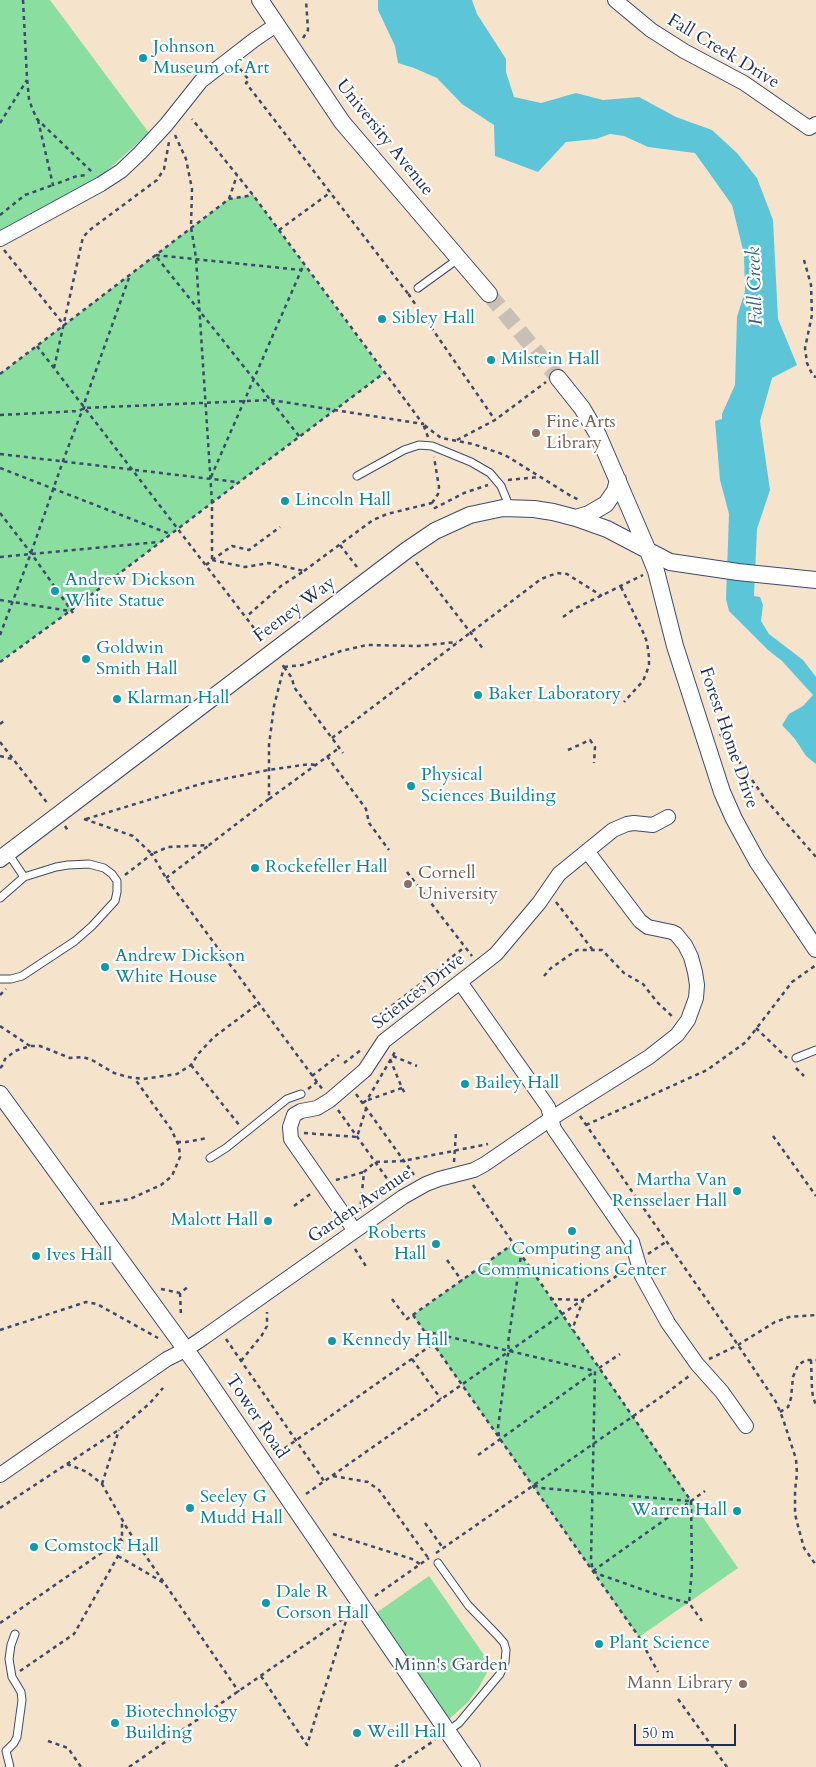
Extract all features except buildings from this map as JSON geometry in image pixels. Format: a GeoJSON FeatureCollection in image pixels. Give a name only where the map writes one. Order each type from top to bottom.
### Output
{"type":"FeatureCollection","features":[{"type":"Feature","properties":{"kind":"street","name":"University Avenue"},"geometry":{"type":"LineString","coordinates":[[260,0],[342,122],[489,294]]}},
{"type":"Feature","properties":{"kind":"street","name":"Fall Creek Drive"},"geometry":{"type":"LineString","coordinates":[[615,0],[651,30],[676,46],[744,83],[809,128],[816,124]]}},
{"type":"Feature","properties":{"kind":"street"},"geometry":{"type":"LineString","coordinates":[[0,239],[98,179],[121,170],[140,153],[207,75],[276,25]]}},
{"type":"Feature","properties":{"kind":"street"},"geometry":{"type":"LineString","coordinates":[[553,379],[590,421],[618,480],[648,551]]}},
{"type":"Feature","properties":{"kind":"street"},"geometry":{"type":"LineString","coordinates":[[576,518],[606,504],[615,491],[618,480]]}},
{"type":"Feature","properties":{"kind":"street","name":"Feeney Way"},"geometry":{"type":"LineString","coordinates":[[4,856],[407,550],[435,531],[475,513],[510,508],[544,510],[576,518],[624,537],[670,562],[738,572],[816,580]]}},
{"type":"Feature","properties":{"kind":"street","name":"Forest Home Drive"},"geometry":{"type":"LineString","coordinates":[[648,551],[656,571],[675,646],[722,792],[734,819],[757,861],[816,949]]}},
{"type":"Feature","properties":{"kind":"street","name":"Sciences Drive"},"geometry":{"type":"LineString","coordinates":[[292,1119],[298,1113],[322,1106],[350,1084],[368,1068],[384,1041],[505,946],[559,874],[587,851],[618,827],[634,823],[653,825],[668,817]]}},
{"type":"Feature","properties":{"kind":"street","name":"Garden Avenue"},"geometry":{"type":"LineString","coordinates":[[0,1475],[167,1359],[185,1350],[414,1190],[439,1179],[474,1170],[485,1164],[552,1118],[663,1047],[684,1027],[692,1012],[697,985],[691,957],[685,944],[672,932],[648,927],[640,922],[587,851]]}},
{"type":"Feature","properties":{"kind":"street"},"geometry":{"type":"LineString","coordinates":[[460,982],[548,1106],[554,1129],[632,1242],[642,1276],[668,1324],[697,1364],[722,1392],[746,1426]]}},
{"type":"Feature","properties":{"kind":"street","name":"Tower Road"},"geometry":{"type":"LineString","coordinates":[[0,1094],[185,1350],[472,1767]]}},
{"type":"Feature","properties":{"kind":"street"},"geometry":{"type":"LineString","coordinates":[[292,1119],[290,1134],[293,1143],[355,1231]]}},
{"type":"Feature","properties":{"kind":"lane"},"geometry":{"type":"LineString","coordinates":[[418,288],[458,258]]}},
{"type":"Feature","properties":{"kind":"lane"},"geometry":{"type":"LineString","coordinates":[[357,476],[404,450],[419,446],[432,446],[471,462],[490,473],[501,486],[510,508]]}},
{"type":"Feature","properties":{"kind":"lane"},"geometry":{"type":"LineString","coordinates":[[4,856],[24,877]]}},
{"type":"Feature","properties":{"kind":"lane"},"geometry":{"type":"LineString","coordinates":[[0,898],[24,877],[56,867],[89,864],[104,868],[112,874],[117,882],[115,901],[75,941],[22,976],[0,979]]}},
{"type":"Feature","properties":{"kind":"lane"},"geometry":{"type":"LineString","coordinates":[[796,1058],[816,1050]]}},
{"type":"Feature","properties":{"kind":"lane"},"geometry":{"type":"LineString","coordinates":[[210,1158],[226,1148],[287,1099],[301,1094]]}},
{"type":"Feature","properties":{"kind":"lane"},"geometry":{"type":"LineString","coordinates":[[280,1104],[292,1119]]}},
{"type":"Feature","properties":{"kind":"lane"},"geometry":{"type":"LineString","coordinates":[[438,1563],[468,1605],[498,1636],[506,1650],[505,1662],[500,1674],[459,1723],[448,1731]]}},
{"type":"Feature","properties":{"kind":"lane"},"geometry":{"type":"LineString","coordinates":[[0,1756],[14,1743],[17,1737],[22,1700],[21,1692],[12,1677],[9,1659],[15,1634]]}},
{"type":"Feature","properties":{"kind":"lane"},"geometry":{"type":"LineString","coordinates":[[6,1751],[10,1767]]}},
{"type":"Feature","properties":{"kind":"path"},"geometry":{"type":"LineString","coordinates":[[24,0],[29,99],[37,119],[53,185]]}},
{"type":"Feature","properties":{"kind":"path"},"geometry":{"type":"LineString","coordinates":[[297,41],[303,38],[308,30],[306,0]]}},
{"type":"Feature","properties":{"kind":"path"},"geometry":{"type":"LineString","coordinates":[[240,69],[249,80],[246,82],[409,295],[495,420]]}},
{"type":"Feature","properties":{"kind":"path"},"geometry":{"type":"LineString","coordinates":[[0,123],[27,78]]}},
{"type":"Feature","properties":{"kind":"path"},"geometry":{"type":"LineString","coordinates":[[192,118],[253,195],[423,424],[441,438],[494,450],[516,461],[571,496],[587,501]]}},
{"type":"Feature","properties":{"kind":"path"},"geometry":{"type":"LineString","coordinates":[[37,119],[98,179]]}},
{"type":"Feature","properties":{"kind":"path"},"geometry":{"type":"LineString","coordinates":[[54,368],[83,237],[160,176],[164,169],[170,141],[174,133],[186,159],[193,203],[191,227],[196,258],[212,502],[212,560]]}},
{"type":"Feature","properties":{"kind":"path"},"geometry":{"type":"LineString","coordinates":[[229,199],[237,175]]}},
{"type":"Feature","properties":{"kind":"path"},"geometry":{"type":"LineString","coordinates":[[0,215],[25,195],[77,176],[98,179]]}},
{"type":"Feature","properties":{"kind":"path"},"geometry":{"type":"LineString","coordinates":[[279,230],[331,192]]}},
{"type":"Feature","properties":{"kind":"path"},"geometry":{"type":"LineString","coordinates":[[0,374],[229,199],[253,195]]}},
{"type":"Feature","properties":{"kind":"path"},"geometry":{"type":"LineString","coordinates":[[0,246],[64,325]]}},
{"type":"Feature","properties":{"kind":"path"},"geometry":{"type":"LineString","coordinates":[[155,255],[302,270]]}},
{"type":"Feature","properties":{"kind":"path"},"geometry":{"type":"LineString","coordinates":[[155,255],[299,436]]}},
{"type":"Feature","properties":{"kind":"path"},"geometry":{"type":"LineString","coordinates":[[804,260],[811,285],[812,315],[805,348],[807,363],[813,376],[816,377]]}},
{"type":"Feature","properties":{"kind":"path"},"geometry":{"type":"LineString","coordinates":[[210,479],[304,264]]}},
{"type":"Feature","properties":{"kind":"path"},"geometry":{"type":"LineString","coordinates":[[0,635],[84,408],[130,275]]}},
{"type":"Feature","properties":{"kind":"path"},"geometry":{"type":"LineString","coordinates":[[409,295],[418,288]]}},
{"type":"Feature","properties":{"kind":"path"},"geometry":{"type":"LineString","coordinates":[[37,346],[284,667],[292,678],[294,687],[343,753]]}},
{"type":"Feature","properties":{"kind":"path"},"geometry":{"type":"LineString","coordinates":[[0,662],[72,612],[170,534],[384,373]]}},
{"type":"Feature","properties":{"kind":"path"},"geometry":{"type":"LineString","coordinates":[[456,440],[495,420],[553,379]]}},
{"type":"Feature","properties":{"kind":"path"},"geometry":{"type":"LineString","coordinates":[[0,415],[79,411],[84,408],[271,400],[423,424]]}},
{"type":"Feature","properties":{"kind":"path"},"geometry":{"type":"LineString","coordinates":[[423,424],[430,441]]}},
{"type":"Feature","properties":{"kind":"path"},"geometry":{"type":"LineString","coordinates":[[246,617],[281,586],[374,519],[432,503],[438,494],[439,487],[433,450]]}},
{"type":"Feature","properties":{"kind":"path"},"geometry":{"type":"LineString","coordinates":[[0,454],[238,482]]}},
{"type":"Feature","properties":{"kind":"path"},"geometry":{"type":"LineString","coordinates":[[0,468],[170,534]]}},
{"type":"Feature","properties":{"kind":"path"},"geometry":{"type":"LineString","coordinates":[[504,481],[541,477]]}},
{"type":"Feature","properties":{"kind":"path"},"geometry":{"type":"LineString","coordinates":[[432,503],[435,508],[464,493],[494,483]]}},
{"type":"Feature","properties":{"kind":"path"},"geometry":{"type":"LineString","coordinates":[[0,512],[72,612]]}},
{"type":"Feature","properties":{"kind":"path"},"geometry":{"type":"LineString","coordinates":[[206,565],[232,546],[249,550],[280,527]]}},
{"type":"Feature","properties":{"kind":"path"},"geometry":{"type":"LineString","coordinates":[[0,557],[160,542]]}},
{"type":"Feature","properties":{"kind":"path"},"geometry":{"type":"LineString","coordinates":[[340,544],[357,567]]}},
{"type":"Feature","properties":{"kind":"path"},"geometry":{"type":"LineString","coordinates":[[212,560],[245,567],[269,563],[304,571]]}},
{"type":"Feature","properties":{"kind":"path"},"geometry":{"type":"LineString","coordinates":[[424,570],[484,650]]}},
{"type":"Feature","properties":{"kind":"path"},"geometry":{"type":"LineString","coordinates":[[332,738],[535,583],[548,576],[557,573],[567,574],[602,596]]}},
{"type":"Feature","properties":{"kind":"path"},"geometry":{"type":"LineString","coordinates":[[563,617],[574,609],[643,576]]}},
{"type":"Feature","properties":{"kind":"path"},"geometry":{"type":"LineString","coordinates":[[621,587],[643,632],[647,642],[649,657],[649,666],[643,681],[624,702]]}},
{"type":"Feature","properties":{"kind":"path"},"geometry":{"type":"LineString","coordinates":[[0,600],[72,612]]}},
{"type":"Feature","properties":{"kind":"path"},"geometry":{"type":"LineString","coordinates":[[284,667],[302,665],[341,651],[367,645],[418,646],[459,642]]}},
{"type":"Feature","properties":{"kind":"path"},"geometry":{"type":"LineString","coordinates":[[269,799],[268,770],[274,706],[284,667]]}},
{"type":"Feature","properties":{"kind":"path"},"geometry":{"type":"LineString","coordinates":[[0,724],[4,721]]}},
{"type":"Feature","properties":{"kind":"path"},"geometry":{"type":"LineString","coordinates":[[720,734],[766,800],[816,857]]}},
{"type":"Feature","properties":{"kind":"path"},"geometry":{"type":"LineString","coordinates":[[568,750],[590,740],[595,747],[594,763]]}},
{"type":"Feature","properties":{"kind":"path"},"geometry":{"type":"LineString","coordinates":[[0,742],[56,815]]}},
{"type":"Feature","properties":{"kind":"path"},"geometry":{"type":"LineString","coordinates":[[166,878],[339,748]]}},
{"type":"Feature","properties":{"kind":"path"},"geometry":{"type":"LineString","coordinates":[[0,756],[14,759]]}},
{"type":"Feature","properties":{"kind":"path"},"geometry":{"type":"LineString","coordinates":[[327,756],[366,809],[369,822],[389,850]]}},
{"type":"Feature","properties":{"kind":"path"},"geometry":{"type":"LineString","coordinates":[[315,765],[310,764],[268,770],[204,783],[84,819],[133,836],[152,854],[166,878],[325,1093]]}},
{"type":"Feature","properties":{"kind":"path"},"geometry":{"type":"LineString","coordinates":[[117,882],[152,854],[168,848],[209,845]]}},
{"type":"Feature","properties":{"kind":"path"},"geometry":{"type":"LineString","coordinates":[[407,872],[480,967]]}},
{"type":"Feature","properties":{"kind":"path"},"geometry":{"type":"LineString","coordinates":[[548,891],[592,949]]}},
{"type":"Feature","properties":{"kind":"path"},"geometry":{"type":"LineString","coordinates":[[389,1024],[382,1014],[449,962],[448,960],[465,947]]}},
{"type":"Feature","properties":{"kind":"path"},"geometry":{"type":"LineString","coordinates":[[544,976],[551,968],[577,950],[602,950],[624,973],[643,984],[657,1002],[684,1027]]}},
{"type":"Feature","properties":{"kind":"path"},"geometry":{"type":"LineString","coordinates":[[586,1125],[707,1070],[746,1042],[792,982],[816,965]]}},
{"type":"Feature","properties":{"kind":"path"},"geometry":{"type":"LineString","coordinates":[[0,1068],[5,1059],[15,1051],[30,1046],[40,1046],[70,1058],[82,1057],[92,1060],[114,1073],[135,1078],[177,1074],[191,1065],[214,1037],[258,1004]]}},
{"type":"Feature","properties":{"kind":"path"},"geometry":{"type":"LineString","coordinates":[[0,1026],[30,1046]]}},
{"type":"Feature","properties":{"kind":"path"},"geometry":{"type":"LineString","coordinates":[[756,1028],[772,1044]]}},
{"type":"Feature","properties":{"kind":"path"},"geometry":{"type":"LineString","coordinates":[[344,1063],[367,1045]]}},
{"type":"Feature","properties":{"kind":"path"},"geometry":{"type":"LineString","coordinates":[[312,1076],[339,1055]]}},
{"type":"Feature","properties":{"kind":"path"},"geometry":{"type":"LineString","coordinates":[[392,1056],[417,1066]]}},
{"type":"Feature","properties":{"kind":"path"},"geometry":{"type":"LineString","coordinates":[[390,1059],[406,1095]]}},
{"type":"Feature","properties":{"kind":"path"},"geometry":{"type":"LineString","coordinates":[[191,1065],[245,1132]]}},
{"type":"Feature","properties":{"kind":"path"},"geometry":{"type":"LineString","coordinates":[[100,1204],[124,1200],[146,1193],[161,1185],[172,1176],[180,1157],[179,1146],[171,1129],[135,1078]]}},
{"type":"Feature","properties":{"kind":"path"},"geometry":{"type":"LineString","coordinates":[[367,1100],[402,1088]]}},
{"type":"Feature","properties":{"kind":"path"},"geometry":{"type":"LineString","coordinates":[[355,1093],[416,1177]]}},
{"type":"Feature","properties":{"kind":"path"},"geometry":{"type":"LineString","coordinates":[[573,1105],[776,1402],[796,1459],[795,1491],[798,1526],[804,1548],[816,1564]]}},
{"type":"Feature","properties":{"kind":"path"},"geometry":{"type":"LineString","coordinates":[[336,1107],[396,1190]]}},
{"type":"Feature","properties":{"kind":"path"},"geometry":{"type":"LineString","coordinates":[[357,1137],[366,1109]]}},
{"type":"Feature","properties":{"kind":"path"},"geometry":{"type":"LineString","coordinates":[[456,1132],[454,1165],[473,1185],[572,1330],[596,1370],[691,1501],[692,1570],[689,1603],[702,1621]]}},
{"type":"Feature","properties":{"kind":"path"},"geometry":{"type":"LineString","coordinates":[[302,1133],[357,1137]]}},
{"type":"Feature","properties":{"kind":"path"},"geometry":{"type":"LineString","coordinates":[[774,1136],[816,1196]]}},
{"type":"Feature","properties":{"kind":"path"},"geometry":{"type":"LineString","coordinates":[[177,1142],[208,1138]]}},
{"type":"Feature","properties":{"kind":"path"},"geometry":{"type":"LineString","coordinates":[[334,1180],[364,1172],[375,1162],[403,1160],[488,1144]]}},
{"type":"Feature","properties":{"kind":"path"},"geometry":{"type":"LineString","coordinates":[[359,1216],[364,1172]]}},
{"type":"Feature","properties":{"kind":"path"},"geometry":{"type":"LineString","coordinates":[[294,1206],[310,1194]]}},
{"type":"Feature","properties":{"kind":"path"},"geometry":{"type":"LineString","coordinates":[[306,1494],[666,1241]]}},
{"type":"Feature","properties":{"kind":"path"},"geometry":{"type":"LineString","coordinates":[[392,1299],[407,1319],[513,1244]]}},
{"type":"Feature","properties":{"kind":"path"},"geometry":{"type":"LineString","coordinates":[[355,1249],[367,1268]]}},
{"type":"Feature","properties":{"kind":"path"},"geometry":{"type":"LineString","coordinates":[[500,1438],[498,1428],[507,1358],[510,1351],[508,1343],[520,1255]]}},
{"type":"Feature","properties":{"kind":"path"},"geometry":{"type":"LineString","coordinates":[[447,1260],[462,1281]]}},
{"type":"Feature","properties":{"kind":"path"},"geometry":{"type":"LineString","coordinates":[[161,1289],[180,1292],[188,1287]]}},
{"type":"Feature","properties":{"kind":"path"},"geometry":{"type":"LineString","coordinates":[[180,1292],[180,1316]]}},
{"type":"Feature","properties":{"kind":"path"},"geometry":{"type":"LineString","coordinates":[[550,1299],[583,1300]]}},
{"type":"Feature","properties":{"kind":"path"},"geometry":{"type":"LineString","coordinates":[[572,1330],[583,1300]]}},
{"type":"Feature","properties":{"kind":"path"},"geometry":{"type":"LineString","coordinates":[[0,1330],[68,1309],[81,1303],[91,1302],[161,1340]]}},
{"type":"Feature","properties":{"kind":"path"},"geometry":{"type":"LineString","coordinates":[[241,1361],[267,1326],[267,1312]]}},
{"type":"Feature","properties":{"kind":"path"},"geometry":{"type":"LineString","coordinates":[[413,1315],[639,1637],[658,1672]]}},
{"type":"Feature","properties":{"kind":"path"},"geometry":{"type":"LineString","coordinates":[[376,1596],[688,1378],[692,1368],[697,1364],[738,1345],[775,1322],[789,1317],[816,1315]]}},
{"type":"Feature","properties":{"kind":"path"},"geometry":{"type":"LineString","coordinates":[[424,1331],[596,1370]]}},
{"type":"Feature","properties":{"kind":"path"},"geometry":{"type":"LineString","coordinates":[[226,1339],[324,1481]]}},
{"type":"Feature","properties":{"kind":"path"},"geometry":{"type":"LineString","coordinates":[[278,1453],[433,1344]]}},
{"type":"Feature","properties":{"kind":"path"},"geometry":{"type":"LineString","coordinates":[[478,1455],[620,1354]]}},
{"type":"Feature","properties":{"kind":"path"},"geometry":{"type":"LineString","coordinates":[[412,1359],[441,1399]]}},
{"type":"Feature","properties":{"kind":"path"},"geometry":{"type":"LineString","coordinates":[[780,1412],[788,1407],[793,1377],[798,1365],[806,1360],[816,1360]]}},
{"type":"Feature","properties":{"kind":"path"},"geometry":{"type":"LineString","coordinates":[[811,1360],[812,1397],[816,1405]]}},
{"type":"Feature","properties":{"kind":"path"},"geometry":{"type":"LineString","coordinates":[[593,1571],[591,1560],[592,1492],[596,1370]]}},
{"type":"Feature","properties":{"kind":"path"},"geometry":{"type":"LineString","coordinates":[[0,1508],[120,1429],[150,1403],[163,1388]]}},
{"type":"Feature","properties":{"kind":"path"},"geometry":{"type":"LineString","coordinates":[[102,1484],[120,1429]]}},
{"type":"Feature","properties":{"kind":"path"},"geometry":{"type":"LineString","coordinates":[[66,1464],[88,1472],[102,1484],[122,1520],[239,1692]]}},
{"type":"Feature","properties":{"kind":"path"},"geometry":{"type":"LineString","coordinates":[[331,1476],[368,1482],[378,1490],[390,1503],[428,1558]]}},
{"type":"Feature","properties":{"kind":"path"},"geometry":{"type":"LineString","coordinates":[[533,1485],[541,1488],[691,1501]]}},
{"type":"Feature","properties":{"kind":"path"},"geometry":{"type":"LineString","coordinates":[[593,1571],[705,1491]]}},
{"type":"Feature","properties":{"kind":"path"},"geometry":{"type":"LineString","coordinates":[[16,1674],[74,1634],[118,1556],[123,1538],[122,1520]]}},
{"type":"Feature","properties":{"kind":"path"},"geometry":{"type":"LineString","coordinates":[[425,1524],[443,1548]]}},
{"type":"Feature","properties":{"kind":"path"},"geometry":{"type":"LineString","coordinates":[[333,1534],[412,1559],[420,1564]]}},
{"type":"Feature","properties":{"kind":"path"},"geometry":{"type":"LineString","coordinates":[[0,1622],[123,1538]]}},
{"type":"Feature","properties":{"kind":"path"},"geometry":{"type":"LineString","coordinates":[[118,1556],[166,1584]]}},
{"type":"Feature","properties":{"kind":"path"},"geometry":{"type":"LineString","coordinates":[[593,1571],[658,1596],[689,1603]]}},
{"type":"Feature","properties":{"kind":"path"},"geometry":{"type":"LineString","coordinates":[[129,1767],[347,1616],[306,1745],[261,1676]]}},
{"type":"Feature","properties":{"kind":"path"},"geometry":{"type":"LineString","coordinates":[[678,1699],[728,1767]]}},
{"type":"Feature","properties":{"kind":"path"},"geometry":{"type":"LineString","coordinates":[[395,1767],[448,1731]]}},
{"type":"Feature","properties":{"kind":"path"},"geometry":{"type":"LineString","coordinates":[[48,1741],[68,1748],[81,1767]]}},
{"type":"Feature","properties":{"kind":"green space"},"geometry":{"type":"Polygon","coordinates":[[[0,0],[50,0],[149,133],[101,176],[0,230],[0,0]]]}},
{"type":"Feature","properties":{"kind":"green space"},"geometry":{"type":"Polygon","coordinates":[[[253,195],[384,373],[0,662],[0,374],[229,199],[253,195]]]}},
{"type":"Feature","properties":{"kind":"green space"},"geometry":{"type":"Polygon","coordinates":[[[513,1244],[738,1568],[639,1637],[413,1315],[513,1244]]]}},
{"type":"Feature","properties":{"kind":"green space","name":"Minn's Garden"},"geometry":{"type":"Polygon","coordinates":[[[429,1576],[491,1665],[478,1689],[467,1703],[448,1720],[376,1613],[429,1576]]]}},
{"type":"Feature","properties":{"kind":"water","name":"Fall Creek"},"geometry":{"type":"Polygon","coordinates":[[[378,0],[472,0],[477,14],[506,59],[506,72],[514,97],[541,103],[576,93],[603,100],[639,97],[676,117],[712,130],[737,153],[757,178],[773,220],[778,319],[797,365],[772,378],[760,421],[770,490],[757,529],[754,596],[760,597],[763,605],[761,621],[769,634],[803,660],[816,677],[816,764],[806,756],[795,739],[782,725],[789,714],[803,706],[813,695],[782,661],[768,650],[729,611],[726,599],[729,514],[720,480],[715,421],[722,419],[722,414],[735,385],[737,317],[745,291],[744,254],[732,205],[695,153],[648,147],[624,136],[610,134],[596,139],[566,142],[538,172],[495,156],[494,125],[462,104],[437,78],[398,63],[395,46],[378,10],[378,0]]]}},
{"type":"Feature","properties":{"kind":"tunnel"},"geometry":{"type":"LineString","coordinates":[[489,294],[558,378]]}},
{"type":"Feature","properties":{"kind":"place","name":"Johnson Museum of Art"},"geometry":{"type":"Point","coordinates":[143,58]}},
{"type":"Feature","properties":{"kind":"place","name":"Sibley Hall"},"geometry":{"type":"Point","coordinates":[382,319]}},
{"type":"Feature","properties":{"kind":"place","name":"Milstein Hall"},"geometry":{"type":"Point","coordinates":[491,360]}},
{"type":"Feature","properties":{"kind":"place","name":"Fine Arts Library"},"geometry":{"type":"Point","coordinates":[536,433]}},
{"type":"Feature","properties":{"kind":"place","name":"Lincoln Hall"},"geometry":{"type":"Point","coordinates":[285,501]}},
{"type":"Feature","properties":{"kind":"place","name":"Andrew Dickson White Statue"},"geometry":{"type":"Point","coordinates":[55,591]}},
{"type":"Feature","properties":{"kind":"place","name":"Goldwin Smith Hall"},"geometry":{"type":"Point","coordinates":[86,659]}},
{"type":"Feature","properties":{"kind":"place","name":"Baker Laboratory"},"geometry":{"type":"Point","coordinates":[478,695]}},
{"type":"Feature","properties":{"kind":"place","name":"Klarman Hall"},"geometry":{"type":"Point","coordinates":[117,699]}},
{"type":"Feature","properties":{"kind":"place","name":"Physical Sciences Building"},"geometry":{"type":"Point","coordinates":[411,786]}},
{"type":"Feature","properties":{"kind":"place","name":"Rockefeller Hall"},"geometry":{"type":"Point","coordinates":[255,868]}},
{"type":"Feature","properties":{"kind":"place","name":"Cornell University"},"geometry":{"type":"Point","coordinates":[408,884]}},
{"type":"Feature","properties":{"kind":"place","name":"Andrew Dickson White House"},"geometry":{"type":"Point","coordinates":[105,967]}},
{"type":"Feature","properties":{"kind":"place","name":"Bailey Hall"},"geometry":{"type":"Point","coordinates":[465,1084]}},
{"type":"Feature","properties":{"kind":"place","name":"Martha Van Rensselaer Hall"},"geometry":{"type":"Point","coordinates":[737,1191]}},
{"type":"Feature","properties":{"kind":"place","name":"Malott Hall"},"geometry":{"type":"Point","coordinates":[268,1221]}},
{"type":"Feature","properties":{"kind":"place","name":"Computing and Communications Center"},"geometry":{"type":"Point","coordinates":[572,1231]}},
{"type":"Feature","properties":{"kind":"place","name":"Roberts Hall"},"geometry":{"type":"Point","coordinates":[436,1244]}},
{"type":"Feature","properties":{"kind":"place","name":"Ives Hall"},"geometry":{"type":"Point","coordinates":[36,1256]}},
{"type":"Feature","properties":{"kind":"place","name":"Kennedy Hall"},"geometry":{"type":"Point","coordinates":[332,1341]}},
{"type":"Feature","properties":{"kind":"place","name":"Seeley G Mudd Hall"},"geometry":{"type":"Point","coordinates":[190,1508]}},
{"type":"Feature","properties":{"kind":"place","name":"Warren Hall"},"geometry":{"type":"Point","coordinates":[737,1511]}},
{"type":"Feature","properties":{"kind":"place","name":"Comstock Hall"},"geometry":{"type":"Point","coordinates":[34,1547]}},
{"type":"Feature","properties":{"kind":"place","name":"Dale R Corson Hall"},"geometry":{"type":"Point","coordinates":[266,1603]}},
{"type":"Feature","properties":{"kind":"place","name":"Plant Science"},"geometry":{"type":"Point","coordinates":[599,1644]}},
{"type":"Feature","properties":{"kind":"place","name":"Mann Library"},"geometry":{"type":"Point","coordinates":[743,1684]}},
{"type":"Feature","properties":{"kind":"place","name":"Biotechnology Building"},"geometry":{"type":"Point","coordinates":[115,1723]}},
{"type":"Feature","properties":{"kind":"place","name":"Weill Hall"},"geometry":{"type":"Point","coordinates":[357,1733]}}]}
